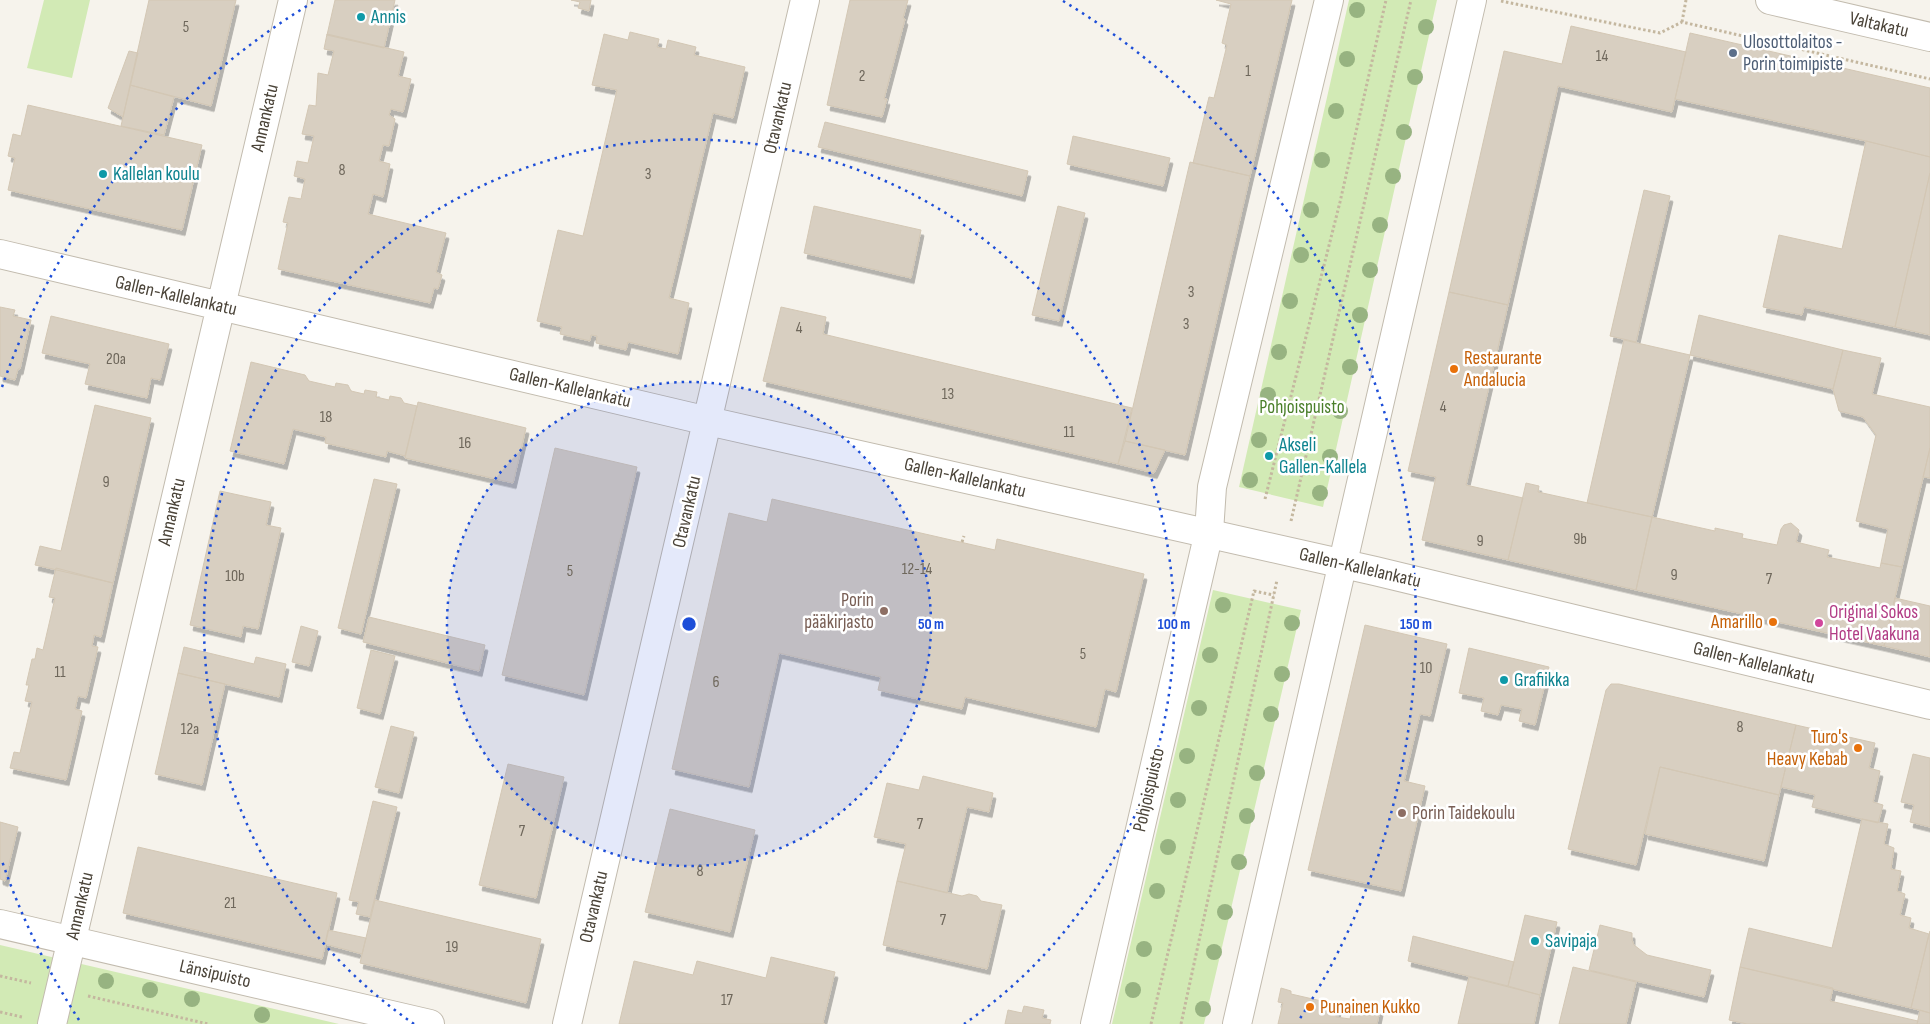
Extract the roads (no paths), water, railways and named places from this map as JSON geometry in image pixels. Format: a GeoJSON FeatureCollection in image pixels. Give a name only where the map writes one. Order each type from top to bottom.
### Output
{"type":"FeatureCollection","features":[{"type":"Feature","properties":{"kind":"street","name":"Annankatu"},"geometry":{"type":"LineString","coordinates":[[52,1024],[293,0]]}},
{"type":"Feature","properties":{"kind":"street","name":"Otavankatu"},"geometry":{"type":"LineString","coordinates":[[567,1024],[804,0]]}},
{"type":"Feature","properties":{"kind":"street","name":"Pohjoispuisto"},"geometry":{"type":"LineString","coordinates":[[1095,1024],[1209,532],[1212,487],[1329,0]]}},
{"type":"Feature","properties":{"kind":"street"},"geometry":{"type":"LineString","coordinates":[[1237,1024],[1472,0]]}},
{"type":"Feature","properties":{"kind":"street","name":"Valtakatu"},"geometry":{"type":"LineString","coordinates":[[1770,0],[1930,37]]}},
{"type":"Feature","properties":{"kind":"street","name":"Gallen-Kallelankatu"},"geometry":{"type":"LineString","coordinates":[[0,254],[708,420],[1209,532],[1930,705]]}},
{"type":"Feature","properties":{"kind":"street","name":"Länsipuisto"},"geometry":{"type":"LineString","coordinates":[[0,924],[430,1024]]}},
{"type":"Feature","properties":{"kind":"place","name":"Annis"},"geometry":{"type":"Point","coordinates":[361,17]}},
{"type":"Feature","properties":{"kind":"place","name":"Ulosottolaitos - Porin toimipiste"},"geometry":{"type":"Point","coordinates":[1733,53]}},
{"type":"Feature","properties":{"kind":"place","name":"Kallelan koulu"},"geometry":{"type":"Point","coordinates":[103,174]}},
{"type":"Feature","properties":{"kind":"place","name":"Restaurante Andalucia"},"geometry":{"type":"Point","coordinates":[1454,369]}},
{"type":"Feature","properties":{"kind":"place","name":"Akseli Gallen-Kallela"},"geometry":{"type":"Point","coordinates":[1269,456]}},
{"type":"Feature","properties":{"kind":"place","name":"Porin pääkirjasto"},"geometry":{"type":"Point","coordinates":[884,611]}},
{"type":"Feature","properties":{"kind":"place","name":"Amarillo"},"geometry":{"type":"Point","coordinates":[1773,622]}},
{"type":"Feature","properties":{"kind":"place","name":"Original Sokos Hotel Vaakuna"},"geometry":{"type":"Point","coordinates":[1819,623]}},
{"type":"Feature","properties":{"kind":"place","name":"Grafiikka"},"geometry":{"type":"Point","coordinates":[1504,680]}},
{"type":"Feature","properties":{"kind":"place","name":"Turo's Heavy Kebab"},"geometry":{"type":"Point","coordinates":[1858,748]}},
{"type":"Feature","properties":{"kind":"place","name":"Porin Taidekoulu"},"geometry":{"type":"Point","coordinates":[1402,813]}},
{"type":"Feature","properties":{"kind":"place","name":"Savipaja"},"geometry":{"type":"Point","coordinates":[1535,941]}},
{"type":"Feature","properties":{"kind":"place","name":"Punainen Kukko"},"geometry":{"type":"Point","coordinates":[1310,1007]}}]}
